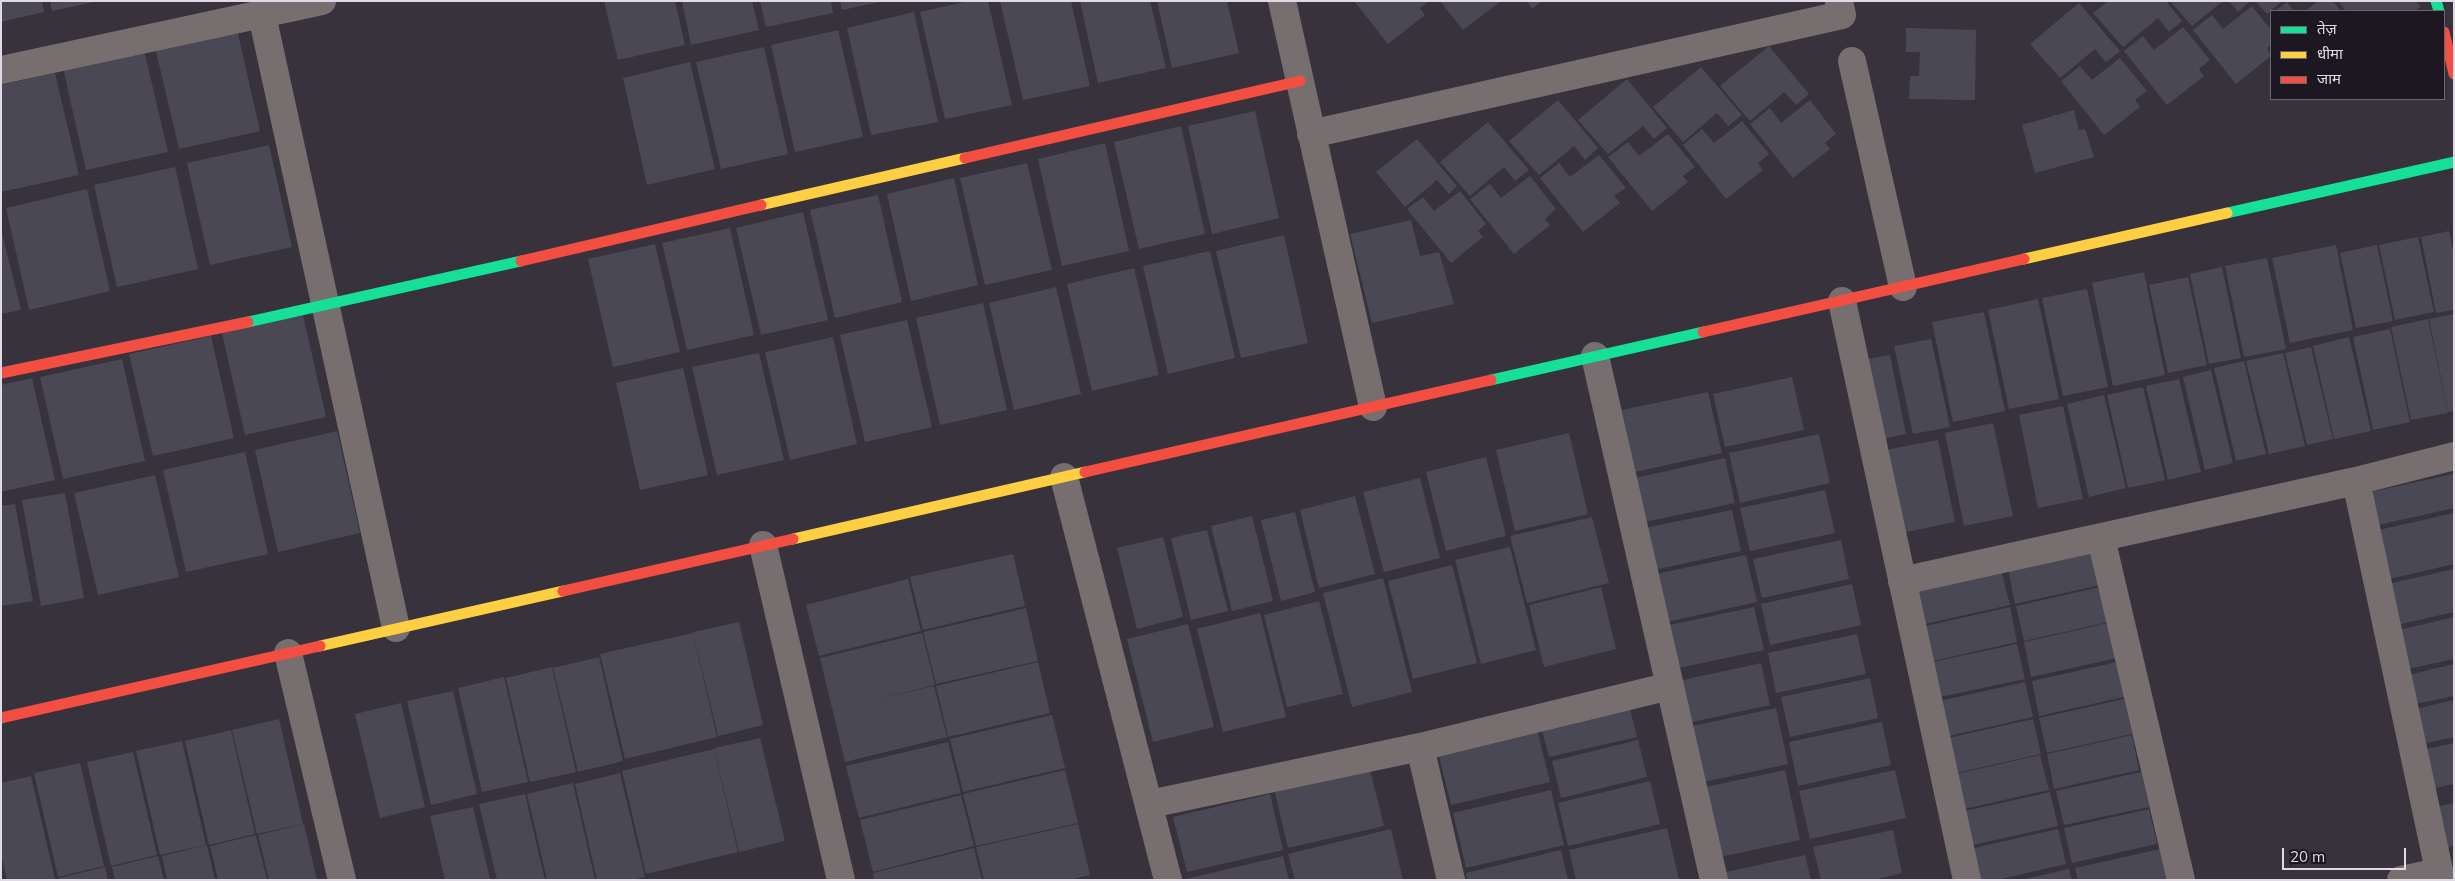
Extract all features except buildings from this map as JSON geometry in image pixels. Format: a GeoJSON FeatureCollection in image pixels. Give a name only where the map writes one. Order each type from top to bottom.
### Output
{"type":"FeatureCollection","features":[{"type":"Feature","properties":{"kind":"street"},"geometry":{"type":"LineString","coordinates":[[1,70],[322,1]]}},
{"type":"Feature","properties":{"kind":"street"},"geometry":{"type":"LineString","coordinates":[[1282,1],[1373,407]]}},
{"type":"Feature","properties":{"kind":"street"},"geometry":{"type":"LineString","coordinates":[[1311,134],[1842,15],[1839,1]]}},
{"type":"Feature","properties":{"kind":"street"},"geometry":{"type":"LineString","coordinates":[[262,15],[396,628]]}},
{"type":"Feature","properties":{"kind":"street"},"geometry":{"type":"LineString","coordinates":[[2445,36],[2454,74]]}},
{"type":"Feature","properties":{"kind":"street"},"geometry":{"type":"LineString","coordinates":[[1852,61],[1903,287]]}},
{"type":"Feature","properties":{"kind":"street"},"geometry":{"type":"LineString","coordinates":[[1,373],[325,306],[1300,81]]}},
{"type":"Feature","properties":{"kind":"street"},"geometry":{"type":"LineString","coordinates":[[1,718],[2454,162]]}},
{"type":"Feature","properties":{"kind":"street"},"geometry":{"type":"LineString","coordinates":[[1842,301],[1967,880]]}},
{"type":"Feature","properties":{"kind":"street"},"geometry":{"type":"LineString","coordinates":[[1595,356],[1714,880]]}},
{"type":"Feature","properties":{"kind":"street"},"geometry":{"type":"LineString","coordinates":[[1902,581],[2356,481],[2454,456]]}},
{"type":"Feature","properties":{"kind":"street"},"geometry":{"type":"LineString","coordinates":[[1064,477],[1150,804],[1168,880]]}},
{"type":"Feature","properties":{"kind":"street"},"geometry":{"type":"LineString","coordinates":[[2356,481],[2440,876],[2401,880]]}},
{"type":"Feature","properties":{"kind":"street"},"geometry":{"type":"LineString","coordinates":[[2101,538],[2181,880]]}},
{"type":"Feature","properties":{"kind":"street"},"geometry":{"type":"LineString","coordinates":[[763,545],[837,879]]}},
{"type":"Feature","properties":{"kind":"street"},"geometry":{"type":"LineString","coordinates":[[288,653],[342,880]]}},
{"type":"Feature","properties":{"kind":"street"},"geometry":{"type":"LineString","coordinates":[[1150,804],[1420,747],[1670,686]]}},
{"type":"Feature","properties":{"kind":"street"},"geometry":{"type":"LineString","coordinates":[[1420,747],[1451,880]]}},
{"type":"Feature","properties":{"kind":"traffic: fast"},"geometry":{"type":"LineString","coordinates":[[2436,1],[2439,10]]}},
{"type":"Feature","properties":{"kind":"traffic: fast"},"geometry":{"type":"LineString","coordinates":[[2227,213],[2454,162]]}},
{"type":"Feature","properties":{"kind":"traffic: fast"},"geometry":{"type":"LineString","coordinates":[[248,322],[521,261]]}},
{"type":"Feature","properties":{"kind":"traffic: fast"},"geometry":{"type":"LineString","coordinates":[[1491,380],[1703,332]]}},
{"type":"Feature","properties":{"kind":"traffic: slow"},"geometry":{"type":"LineString","coordinates":[[761,205],[965,158]]}},
{"type":"Feature","properties":{"kind":"traffic: slow"},"geometry":{"type":"LineString","coordinates":[[2024,259],[2227,213]]}},
{"type":"Feature","properties":{"kind":"traffic: slow"},"geometry":{"type":"LineString","coordinates":[[793,539],[1085,472]]}},
{"type":"Feature","properties":{"kind":"traffic: slow"},"geometry":{"type":"LineString","coordinates":[[320,646],[563,591]]}},
{"type":"Feature","properties":{"kind":"traffic: jam"},"geometry":{"type":"LineString","coordinates":[[2445,36],[2454,74]]}},
{"type":"Feature","properties":{"kind":"traffic: jam"},"geometry":{"type":"LineString","coordinates":[[965,158],[1300,81]]}},
{"type":"Feature","properties":{"kind":"traffic: jam"},"geometry":{"type":"LineString","coordinates":[[521,261],[761,205]]}},
{"type":"Feature","properties":{"kind":"traffic: jam"},"geometry":{"type":"LineString","coordinates":[[1703,332],[2024,259]]}},
{"type":"Feature","properties":{"kind":"traffic: jam"},"geometry":{"type":"LineString","coordinates":[[1,373],[248,322]]}},
{"type":"Feature","properties":{"kind":"traffic: jam"},"geometry":{"type":"LineString","coordinates":[[1085,472],[1491,380]]}},
{"type":"Feature","properties":{"kind":"traffic: jam"},"geometry":{"type":"LineString","coordinates":[[563,591],[793,539]]}},
{"type":"Feature","properties":{"kind":"traffic: jam"},"geometry":{"type":"LineString","coordinates":[[1,718],[320,646]]}}]}
